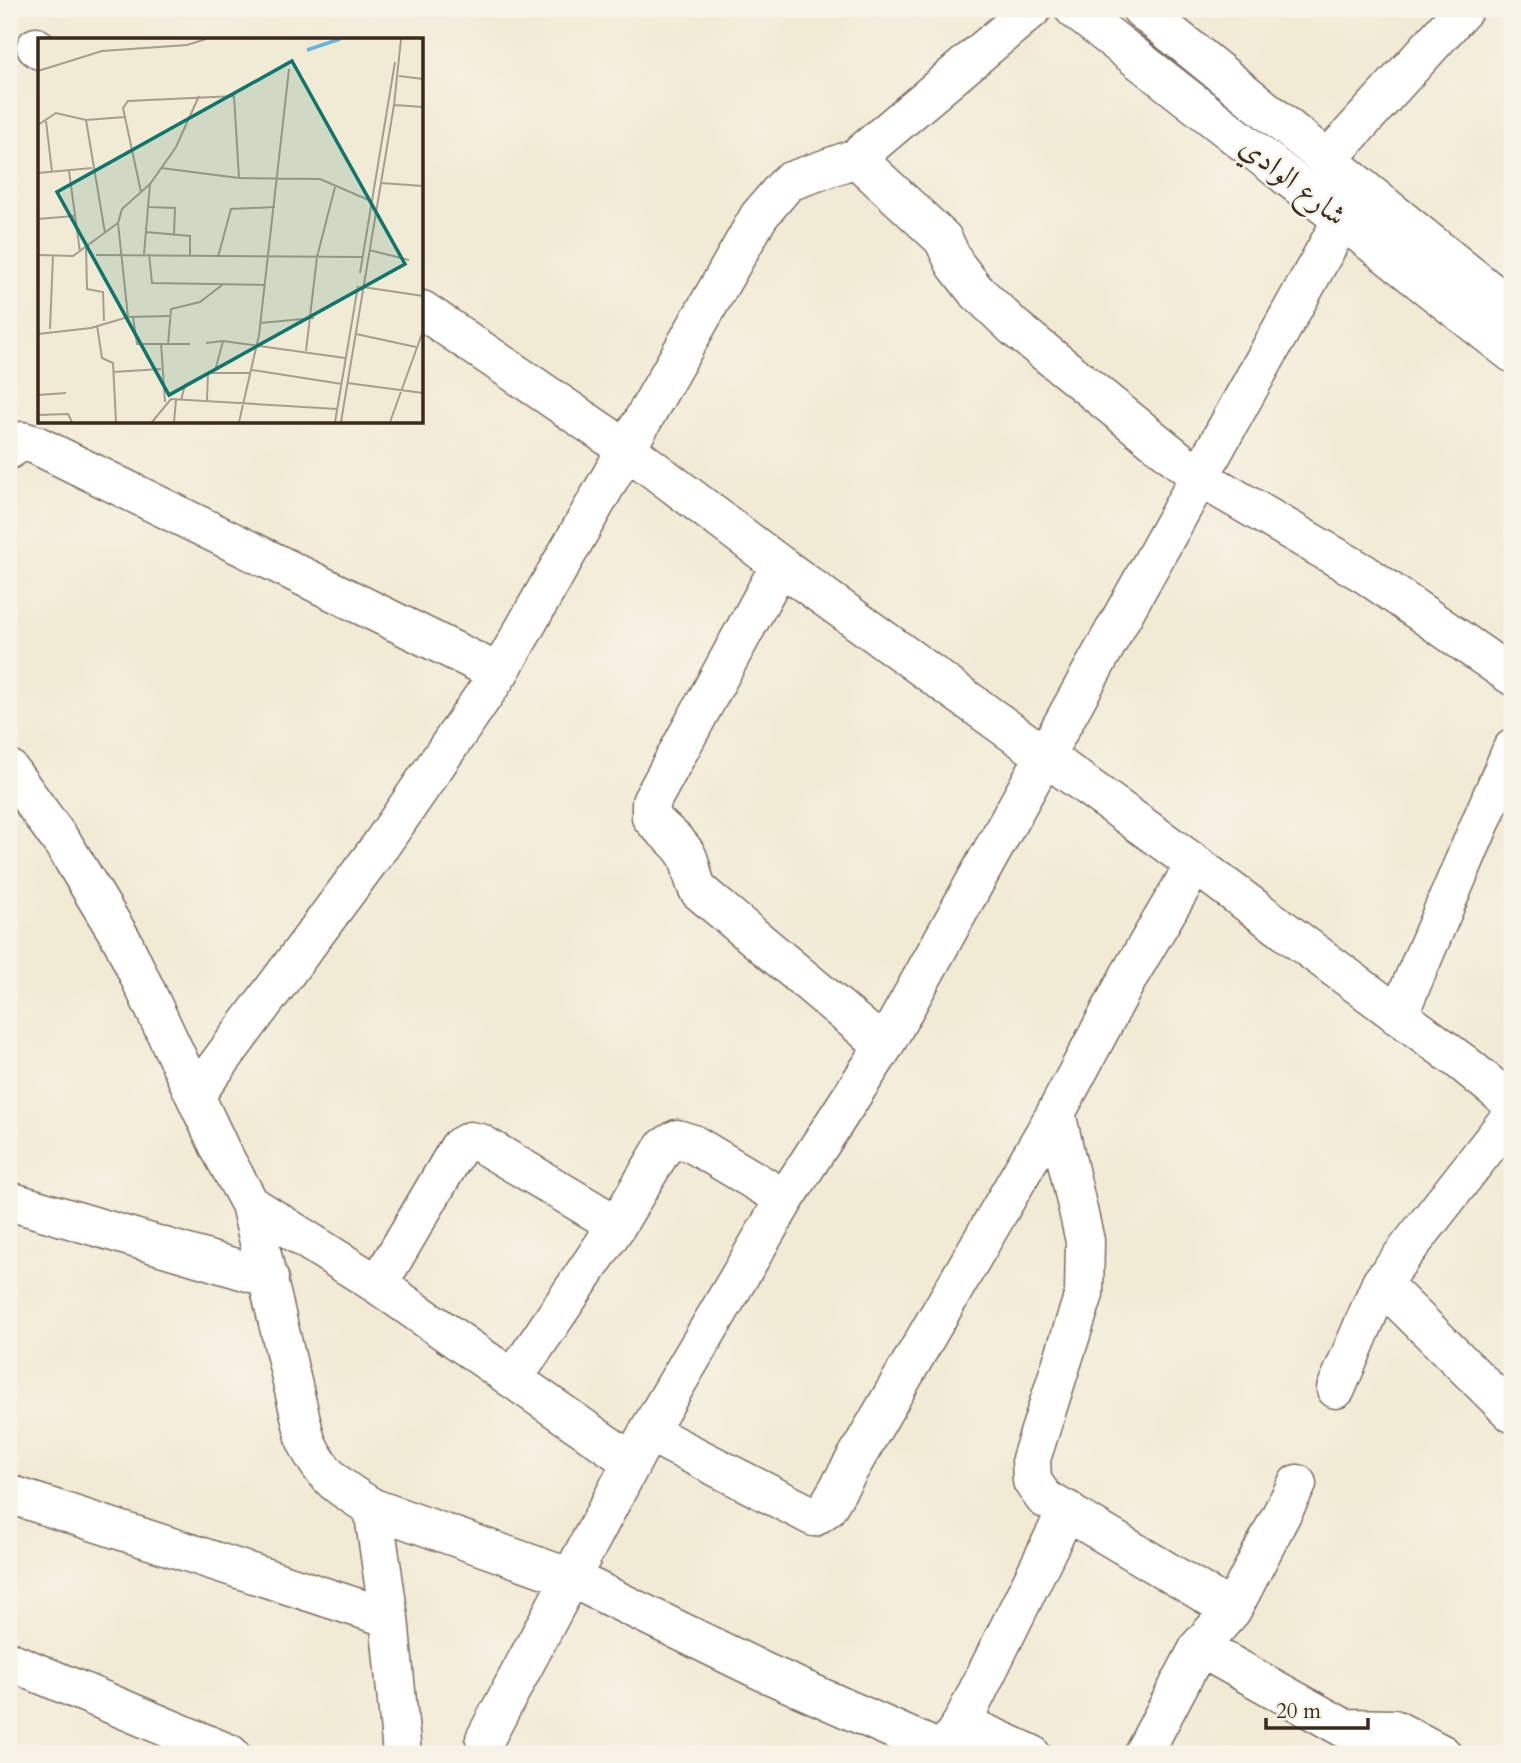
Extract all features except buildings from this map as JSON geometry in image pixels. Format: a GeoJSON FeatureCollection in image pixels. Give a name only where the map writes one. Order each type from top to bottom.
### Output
{"type":"FeatureCollection","features":[{"type":"Feature","properties":{"kind":"street"},"geometry":{"type":"LineString","coordinates":[[196,1094],[382,845],[499,673],[759,216],[788,182],[856,158],[1032,9]]}},
{"type":"Feature","properties":{"kind":"street","name":"شارع الوادي"},"geometry":{"type":"LineString","coordinates":[[1074,9],[1512,353]]}},
{"type":"Feature","properties":{"kind":"street","name":"شارع الوادي"},"geometry":{"type":"LineString","coordinates":[[1141,9],[1512,309]]}},
{"type":"Feature","properties":{"kind":"street"},"geometry":{"type":"LineString","coordinates":[[1328,159],[1464,9]]}},
{"type":"Feature","properties":{"kind":"street"},"geometry":{"type":"LineString","coordinates":[[856,158],[943,239],[955,264],[975,290],[1015,328],[1201,478],[1365,574],[1512,676]]}},
{"type":"Feature","properties":{"kind":"street"},"geometry":{"type":"LineString","coordinates":[[485,1740],[640,1447],[785,1199],[884,1046],[1342,220]]}},
{"type":"Feature","properties":{"kind":"street"},"geometry":{"type":"LineString","coordinates":[[424,311],[628,450],[780,565],[1195,864],[1512,1103]]}},
{"type":"Feature","properties":{"kind":"street"},"geometry":{"type":"LineString","coordinates":[[9,450],[22,441],[36,445],[499,673]]}},
{"type":"Feature","properties":{"kind":"street"},"geometry":{"type":"LineString","coordinates":[[780,565],[651,802],[651,817],[684,850],[690,860],[691,877],[699,891],[884,1046]]}},
{"type":"Feature","properties":{"kind":"street"},"geometry":{"type":"LineString","coordinates":[[1398,1016],[1512,749]]}},
{"type":"Feature","properties":{"kind":"street"},"geometry":{"type":"LineString","coordinates":[[9,769],[66,848],[123,942],[196,1094],[220,1151],[250,1204],[306,1441],[314,1460],[333,1483],[373,1508],[571,1578],[764,1672],[948,1743],[1031,1754]]}},
{"type":"Feature","properties":{"kind":"street"},"geometry":{"type":"LineString","coordinates":[[250,1204],[325,1254],[378,1285],[513,1379],[640,1447],[814,1517],[827,1508],[1056,1113],[1130,974],[1195,864]]}},
{"type":"Feature","properties":{"kind":"street"},"geometry":{"type":"LineString","coordinates":[[1056,1113],[1086,1241],[1084,1294],[1031,1459],[1032,1481],[1044,1499],[1067,1510],[1232,1610]]}},
{"type":"Feature","properties":{"kind":"street"},"geometry":{"type":"LineString","coordinates":[[1336,1389],[1381,1283],[1512,1115]]}},
{"type":"Feature","properties":{"kind":"street"},"geometry":{"type":"LineString","coordinates":[[513,1379],[617,1225],[663,1148],[677,1139],[693,1144],[785,1199]]}},
{"type":"Feature","properties":{"kind":"street"},"geometry":{"type":"LineString","coordinates":[[378,1285],[459,1147],[470,1141],[480,1143],[617,1225]]}},
{"type":"Feature","properties":{"kind":"street"},"geometry":{"type":"LineString","coordinates":[[9,1201],[269,1278]]}},
{"type":"Feature","properties":{"kind":"street"},"geometry":{"type":"LineString","coordinates":[[1381,1283],[1512,1413]]}},
{"type":"Feature","properties":{"kind":"street"},"geometry":{"type":"LineString","coordinates":[[1143,1754],[1199,1647],[1232,1610],[1297,1484]]}},
{"type":"Feature","properties":{"kind":"street"},"geometry":{"type":"LineString","coordinates":[[9,1494],[389,1618]]}},
{"type":"Feature","properties":{"kind":"street"},"geometry":{"type":"LineString","coordinates":[[373,1508],[389,1618],[402,1754]]}},
{"type":"Feature","properties":{"kind":"street"},"geometry":{"type":"LineString","coordinates":[[948,1743],[1067,1510]]}},
{"type":"Feature","properties":{"kind":"street"},"geometry":{"type":"LineString","coordinates":[[1199,1647],[1338,1741],[1394,1729],[1442,1754]]}},
{"type":"Feature","properties":{"kind":"street"},"geometry":{"type":"LineString","coordinates":[[9,1661],[206,1750]]}}]}
